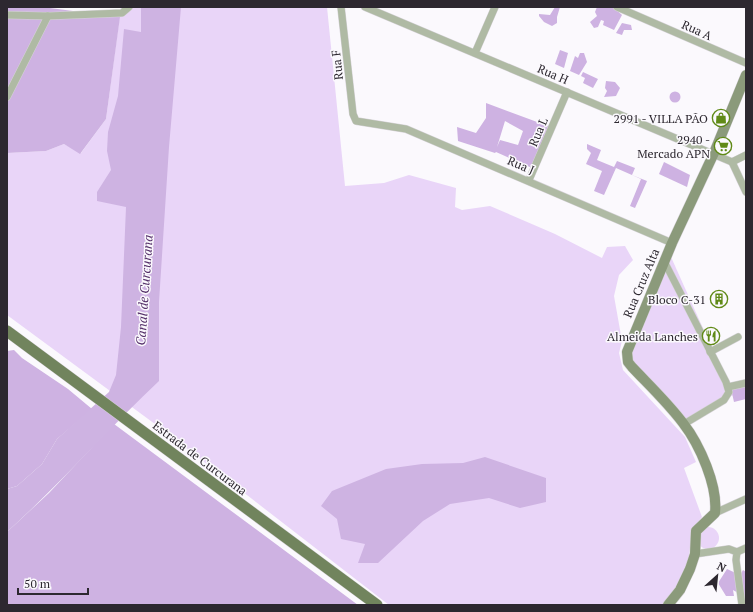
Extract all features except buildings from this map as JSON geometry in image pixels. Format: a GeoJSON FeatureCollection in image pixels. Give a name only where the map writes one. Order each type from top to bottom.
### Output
{"type":"FeatureCollection","features":[{"type":"Feature","properties":{"kind":"main road","name":"Rua Cruz Alta"},"geometry":{"type":"LineString","coordinates":[[715,514],[716,497],[711,480],[697,447],[684,424],[632,367],[627,357],[628,347],[665,263],[672,242],[714,153],[746,75]]}},
{"type":"Feature","properties":{"kind":"main road","name":"Estrada de Curcurana"},"geometry":{"type":"LineString","coordinates":[[7,331],[377,605]]}},
{"type":"Feature","properties":{"kind":"main road"},"geometry":{"type":"LineString","coordinates":[[668,605],[688,576],[695,554],[696,531],[715,514]]}},
{"type":"Feature","properties":{"kind":"street","name":"Rua F"},"geometry":{"type":"LineString","coordinates":[[341,7],[353,114],[356,121]]}},
{"type":"Feature","properties":{"kind":"street","name":"Rua H"},"geometry":{"type":"LineString","coordinates":[[365,7],[714,153],[732,162]]}},
{"type":"Feature","properties":{"kind":"street"},"geometry":{"type":"LineString","coordinates":[[475,53],[495,7]]}},
{"type":"Feature","properties":{"kind":"street","name":"Rua A"},"geometry":{"type":"LineString","coordinates":[[617,7],[746,63]]}},
{"type":"Feature","properties":{"kind":"street"},"geometry":{"type":"LineString","coordinates":[[7,15],[48,16],[127,9]]}},
{"type":"Feature","properties":{"kind":"street"},"geometry":{"type":"LineString","coordinates":[[7,97],[48,16]]}},
{"type":"Feature","properties":{"kind":"street","name":"Rua L"},"geometry":{"type":"LineString","coordinates":[[529,180],[567,92]]}},
{"type":"Feature","properties":{"kind":"street","name":"Rua J"},"geometry":{"type":"LineString","coordinates":[[356,121],[406,129],[672,242]]}},
{"type":"Feature","properties":{"kind":"street"},"geometry":{"type":"LineString","coordinates":[[746,155],[732,162],[746,192]]}},
{"type":"Feature","properties":{"kind":"street"},"geometry":{"type":"LineString","coordinates":[[665,263],[728,387],[729,392],[724,400],[684,424]]}},
{"type":"Feature","properties":{"kind":"street"},"geometry":{"type":"LineString","coordinates":[[710,352],[738,337]]}},
{"type":"Feature","properties":{"kind":"street"},"geometry":{"type":"LineString","coordinates":[[728,387],[746,383]]}},
{"type":"Feature","properties":{"kind":"street"},"geometry":{"type":"LineString","coordinates":[[715,514],[746,498]]}},
{"type":"Feature","properties":{"kind":"street"},"geometry":{"type":"LineString","coordinates":[[695,554],[729,549],[737,552],[746,548]]}},
{"type":"Feature","properties":{"kind":"street"},"geometry":{"type":"LineString","coordinates":[[737,552],[736,560],[742,605]]}},
{"type":"Feature","properties":{"kind":"shaded area"},"geometry":{"type":"Polygon","coordinates":[[[7,7],[42,7],[120,17],[106,119],[80,154],[64,144],[46,151],[7,153],[7,7]]]}},
{"type":"Feature","properties":{"kind":"shaded area"},"geometry":{"type":"Polygon","coordinates":[[[121,7],[327,7],[345,186],[384,183],[409,175],[456,188],[455,207],[462,210],[490,206],[555,234],[602,258],[607,247],[625,246],[633,260],[619,275],[614,296],[622,341],[619,353],[623,370],[685,437],[696,462],[684,468],[702,517],[692,530],[688,565],[672,594],[662,605],[389,605],[159,427],[7,315],[7,153],[46,151],[64,144],[81,153],[106,119],[121,7]]]}},
{"type":"Feature","properties":{"kind":"shaded area"},"geometry":{"type":"Polygon","coordinates":[[[555,7],[560,7],[557,23],[552,26],[544,22],[539,14],[550,15],[555,7]]]}},
{"type":"Feature","properties":{"kind":"shaded area"},"geometry":{"type":"Polygon","coordinates":[[[597,7],[613,7],[622,15],[614,30],[603,25],[604,21],[601,20],[598,27],[594,28],[590,22],[597,16],[595,12],[597,7]]]}},
{"type":"Feature","properties":{"kind":"shaded area"},"geometry":{"type":"Polygon","coordinates":[[[622,23],[631,25],[632,30],[624,30],[622,35],[616,33],[622,23]]]}},
{"type":"Feature","properties":{"kind":"shaded area"},"geometry":{"type":"Polygon","coordinates":[[[580,53],[584,53],[587,62],[579,75],[570,71],[575,56],[578,58],[580,53]]]}},
{"type":"Feature","properties":{"kind":"shaded area"},"geometry":{"type":"Polygon","coordinates":[[[583,72],[598,79],[593,88],[583,83],[585,78],[581,76],[583,72]]]}},
{"type":"Feature","properties":{"kind":"shaded area"},"geometry":{"type":"Polygon","coordinates":[[[606,81],[615,82],[620,88],[616,96],[604,97],[607,91],[605,88],[606,81]]]}},
{"type":"Feature","properties":{"kind":"shaded area"},"geometry":{"type":"Polygon","coordinates":[[[675,91],[679,93],[681,97],[679,101],[675,103],[671,101],[669,97],[671,93],[675,91]]]}},
{"type":"Feature","properties":{"kind":"shaded area"},"geometry":{"type":"Polygon","coordinates":[[[486,103],[548,126],[532,168],[496,152],[495,153],[458,141],[457,127],[476,133],[486,118],[486,103]],[[505,121],[497,147],[500,140],[518,145],[523,131],[505,121]]]}},
{"type":"Feature","properties":{"kind":"shaded area"},"geometry":{"type":"Polygon","coordinates":[[[587,144],[601,150],[597,160],[614,167],[617,161],[635,168],[632,175],[647,181],[635,208],[630,206],[641,179],[616,168],[604,195],[594,191],[602,171],[586,164],[591,153],[587,149],[587,144]]]}},
{"type":"Feature","properties":{"kind":"shaded area"},"geometry":{"type":"Polygon","coordinates":[[[664,162],[690,175],[687,187],[659,174],[664,162]]]}},
{"type":"Feature","properties":{"kind":"shaded area"},"geometry":{"type":"Polygon","coordinates":[[[671,257],[733,395],[684,423],[629,359],[671,257]]]}},
{"type":"Feature","properties":{"kind":"shaded area"},"geometry":{"type":"Polygon","coordinates":[[[14,350],[22,358],[68,389],[92,409],[57,439],[42,464],[17,486],[7,489],[7,351],[14,350]]]}},
{"type":"Feature","properties":{"kind":"shaded area"},"geometry":{"type":"Polygon","coordinates":[[[745,387],[746,399],[734,402],[731,389],[745,387]]]}},
{"type":"Feature","properties":{"kind":"shaded area"},"geometry":{"type":"Polygon","coordinates":[[[114,424],[358,605],[7,605],[7,532],[49,493],[114,424]]]}},
{"type":"Feature","properties":{"kind":"shaded area"},"geometry":{"type":"Polygon","coordinates":[[[708,527],[716,530],[719,538],[716,546],[708,549],[700,546],[697,538],[700,530],[708,527]]]}},
{"type":"Feature","properties":{"kind":"shaded area"},"geometry":{"type":"Polygon","coordinates":[[[727,569],[740,575],[743,570],[746,572],[745,597],[733,590],[734,596],[726,596],[718,583],[727,569]]]}},
{"type":"Feature","properties":{"kind":"water","name":"Canal de Curcurana"},"geometry":{"type":"Polygon","coordinates":[[[141,7],[181,7],[169,147],[159,302],[159,381],[27,514],[7,532],[7,489],[17,486],[42,464],[57,439],[109,392],[116,375],[121,327],[126,207],[97,201],[97,192],[111,170],[107,151],[108,132],[118,96],[124,29],[141,32],[141,7]]]}},
{"type":"Feature","properties":{"kind":"water"},"geometry":{"type":"Polygon","coordinates":[[[560,50],[568,53],[564,68],[555,64],[560,50]]]}},
{"type":"Feature","properties":{"kind":"water"},"geometry":{"type":"Polygon","coordinates":[[[485,457],[546,478],[546,502],[520,508],[489,498],[450,504],[423,521],[378,563],[358,563],[365,544],[341,539],[337,519],[321,506],[332,491],[386,469],[422,464],[463,463],[485,457]]]}},
{"type":"Feature","properties":{"kind":"place","name":"2991 - VILLA PÃO"},"geometry":{"type":"Point","coordinates":[721,118]}},
{"type":"Feature","properties":{"kind":"place","name":"2940 - Mercado APN"},"geometry":{"type":"Point","coordinates":[723,146]}},
{"type":"Feature","properties":{"kind":"place","name":"Bloco C-31"},"geometry":{"type":"Point","coordinates":[719,299]}},
{"type":"Feature","properties":{"kind":"place","name":"Almeida Lanches"},"geometry":{"type":"Point","coordinates":[711,336]}}]}
